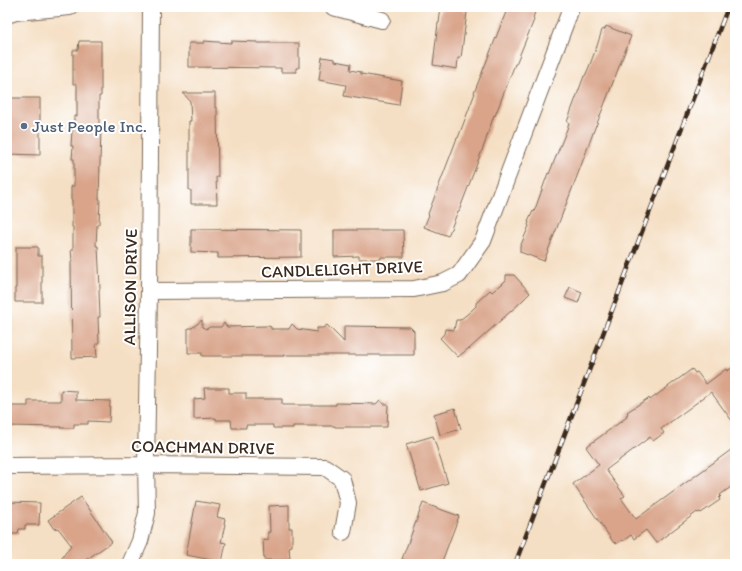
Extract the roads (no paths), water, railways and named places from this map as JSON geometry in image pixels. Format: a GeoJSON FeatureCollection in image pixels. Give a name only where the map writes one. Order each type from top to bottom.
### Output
{"type":"FeatureCollection","features":[{"type":"Feature","properties":{"kind":"street"},"geometry":{"type":"LineString","coordinates":[[7,15],[16,12],[70,7]]}},
{"type":"Feature","properties":{"kind":"street","name":"ALLISON DRIVE"},"geometry":{"type":"LineString","coordinates":[[130,564],[140,541],[147,513],[146,465],[151,7]]}},
{"type":"Feature","properties":{"kind":"street"},"geometry":{"type":"LineString","coordinates":[[333,7],[382,20]]}},
{"type":"Feature","properties":{"kind":"street","name":"CANDLELIGHT DRIVE"},"geometry":{"type":"LineString","coordinates":[[149,291],[414,289],[443,283],[459,274],[483,240],[571,7]]}},
{"type":"Feature","properties":{"kind":"street","name":"COACHMAN DRIVE"},"geometry":{"type":"LineString","coordinates":[[7,466],[146,465],[325,467],[342,479],[348,503],[343,532]]}},
{"type":"Feature","properties":{"kind":"railway"},"geometry":{"type":"LineString","coordinates":[[515,564],[728,7]]}},
{"type":"Feature","properties":{"kind":"place","name":"Just People Inc."},"geometry":{"type":"Point","coordinates":[24,126]}}]}
